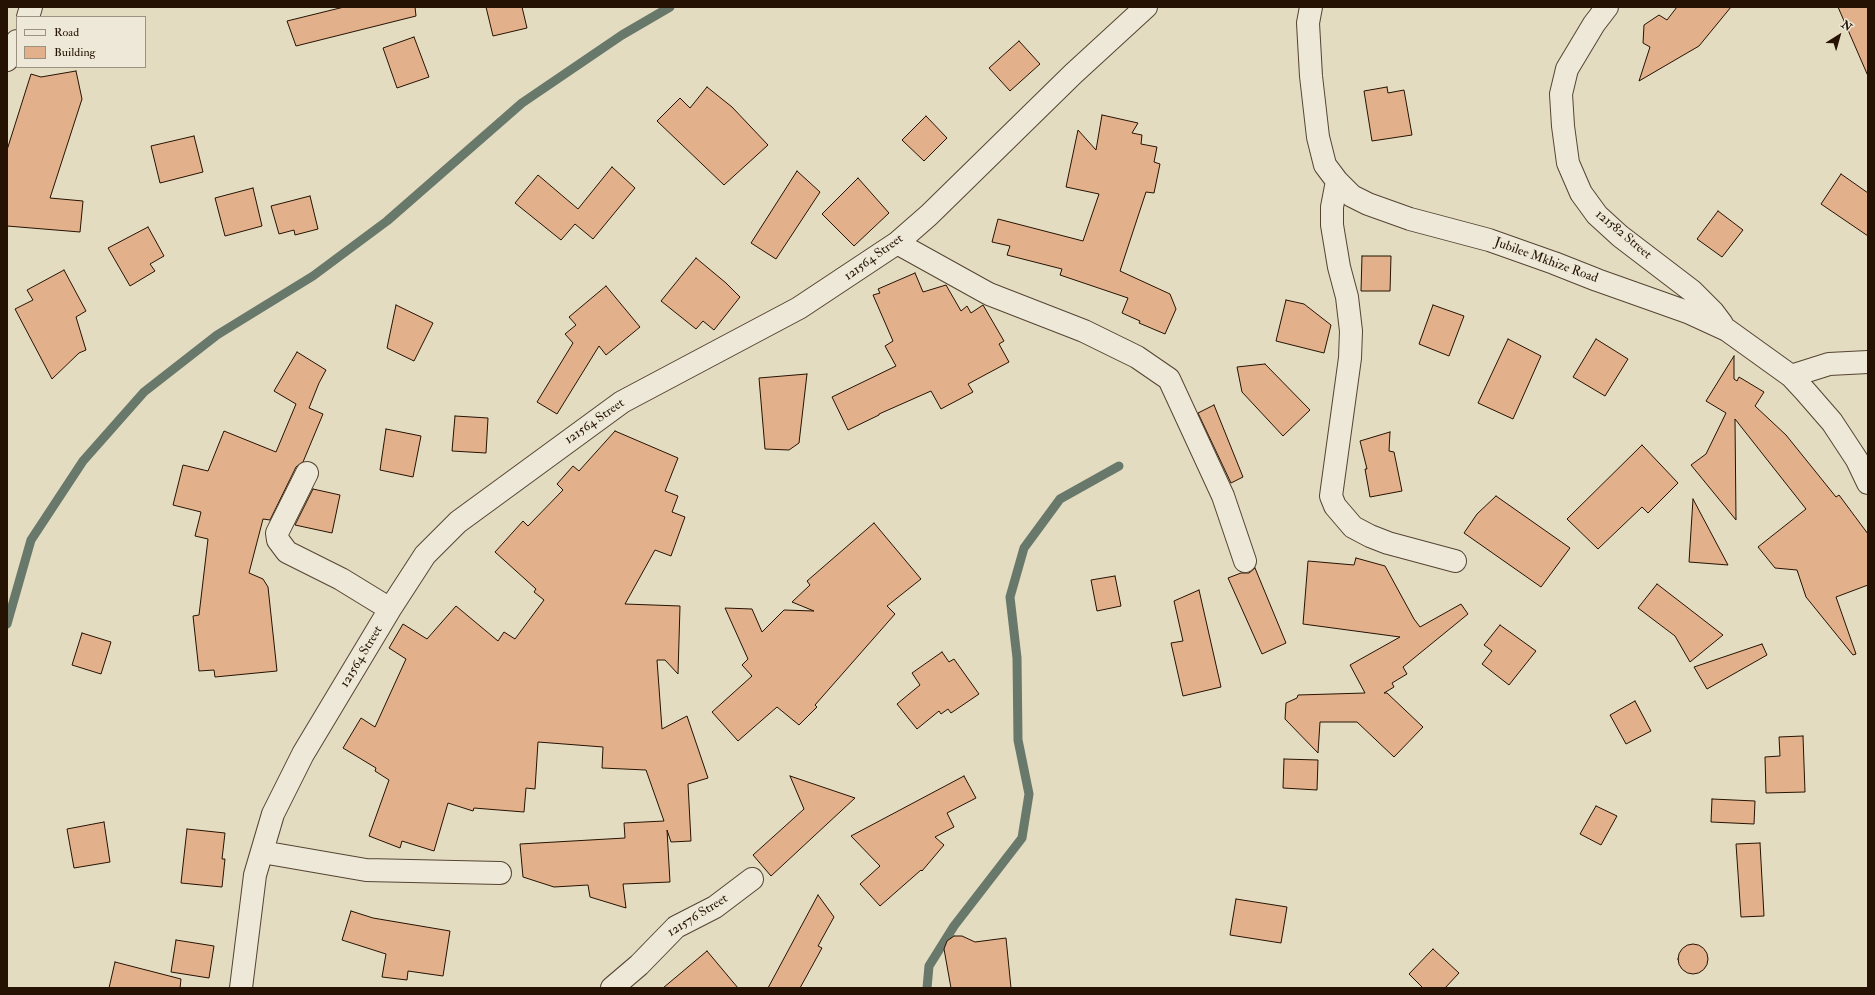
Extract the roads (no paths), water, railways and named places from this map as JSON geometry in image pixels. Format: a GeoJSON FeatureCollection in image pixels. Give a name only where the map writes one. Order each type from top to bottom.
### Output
{"type":"FeatureCollection","features":[{"type":"Feature","properties":{"kind":"street","name":"121564 Street"},"geometry":{"type":"LineString","coordinates":[[241,988],[255,875],[273,814],[303,754],[390,609],[425,555],[458,522],[622,402],[800,308],[897,243],[929,215],[1073,74],[1146,7]]}},
{"type":"Feature","properties":{"kind":"street","name":"Jubilee Mkhize Road"},"geometry":{"type":"LineString","coordinates":[[1310,7],[1308,23],[1311,76],[1318,137],[1325,165],[1337,181],[1352,196],[1368,204],[1410,219],[1489,240],[1540,258],[1683,311],[1727,330],[1791,376],[1832,422],[1856,460],[1868,483]]}},
{"type":"Feature","properties":{"kind":"street","name":"121582 Street"},"geometry":{"type":"LineString","coordinates":[[1607,7],[1594,24],[1567,69],[1560,94],[1562,126],[1568,163],[1581,193],[1597,215],[1620,236],[1692,291],[1713,312],[1727,330]]}},
{"type":"Feature","properties":{"kind":"street"},"geometry":{"type":"LineString","coordinates":[[7,60],[16,43]]}},
{"type":"Feature","properties":{"kind":"street"},"geometry":{"type":"LineString","coordinates":[[1337,181],[1332,207],[1332,225],[1347,298],[1350,331],[1350,358],[1331,496],[1335,506],[1353,527],[1388,543],[1454,562]]}},
{"type":"Feature","properties":{"kind":"street"},"geometry":{"type":"LineString","coordinates":[[897,243],[990,294],[1084,331],[1137,357],[1169,379],[1223,496],[1245,561]]}},
{"type":"Feature","properties":{"kind":"street"},"geometry":{"type":"LineString","coordinates":[[1791,376],[1829,364],[1868,362]]}},
{"type":"Feature","properties":{"kind":"street"},"geometry":{"type":"LineString","coordinates":[[306,473],[277,532],[278,540],[287,552],[341,579],[390,609]]}},
{"type":"Feature","properties":{"kind":"street"},"geometry":{"type":"LineString","coordinates":[[262,852],[366,870],[500,874]]}},
{"type":"Feature","properties":{"kind":"street","name":"121576 Street"},"geometry":{"type":"LineString","coordinates":[[612,988],[639,966],[676,927],[715,907],[752,879]]}},
{"type":"Feature","properties":{"kind":"waterway"},"geometry":{"type":"LineString","coordinates":[[7,624],[31,540],[83,461],[144,392],[217,335],[313,276],[387,221],[522,103],[622,35],[670,7]]}},
{"type":"Feature","properties":{"kind":"waterway"},"geometry":{"type":"LineString","coordinates":[[927,988],[929,966],[954,926],[1022,838],[1029,794],[1018,740],[1017,658],[1010,597],[1024,548],[1060,499],[1119,466]]}}]}
